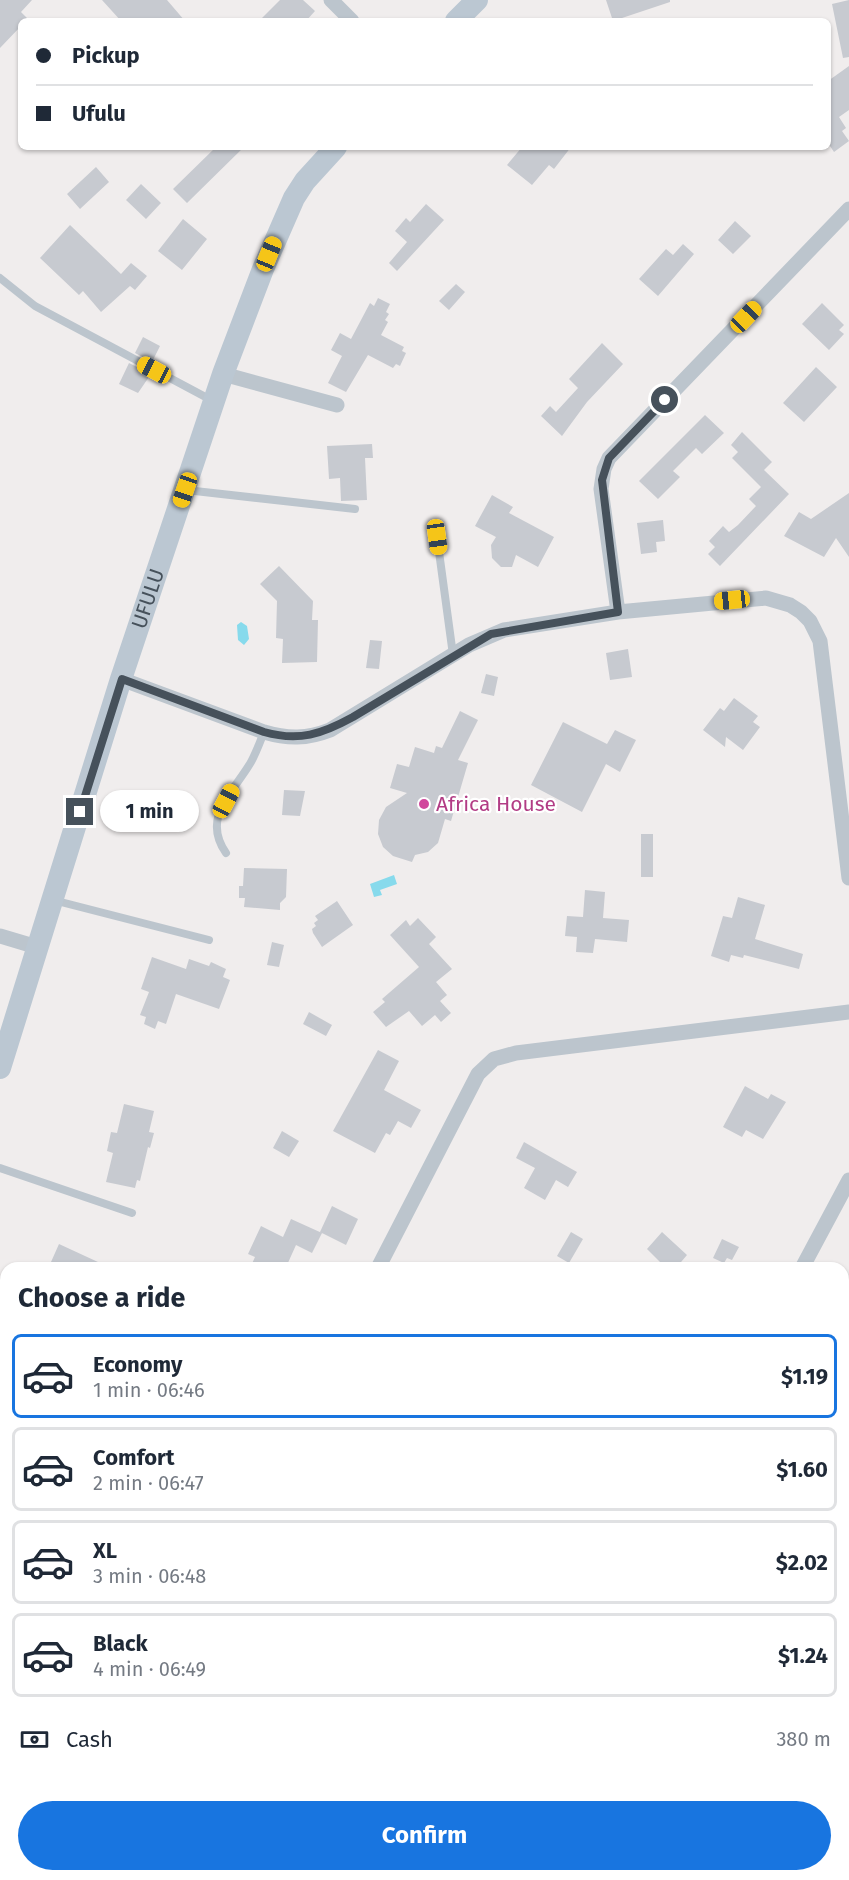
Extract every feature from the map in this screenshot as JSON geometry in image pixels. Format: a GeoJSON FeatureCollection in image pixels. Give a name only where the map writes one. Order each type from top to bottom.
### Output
{"type":"FeatureCollection","features":[{"type":"Feature","properties":{"kind":"street"},"geometry":{"type":"LineString","coordinates":[[331,0],[349,18]]}},
{"type":"Feature","properties":{"kind":"street"},"geometry":{"type":"LineString","coordinates":[[459,18],[477,0]]}},
{"type":"Feature","properties":{"kind":"street","name":"UFULU"},"geometry":{"type":"LineString","coordinates":[[0,1068],[122,679],[224,374],[286,214],[305,181],[333,150]]}},
{"type":"Feature","properties":{"kind":"street"},"geometry":{"type":"LineString","coordinates":[[618,612],[601,489],[604,469],[609,458],[849,209]]}},
{"type":"Feature","properties":{"kind":"street"},"geometry":{"type":"LineString","coordinates":[[224,374],[337,405]]}},
{"type":"Feature","properties":{"kind":"street"},"geometry":{"type":"LineString","coordinates":[[122,679],[264,732],[294,738],[319,734],[353,717],[453,655],[481,639],[504,630],[618,612],[766,598],[790,605],[810,621],[820,641],[824,656],[849,878]]}},
{"type":"Feature","properties":{"kind":"street"},"geometry":{"type":"LineString","coordinates":[[0,936],[37,947]]}},
{"type":"Feature","properties":{"kind":"street"},"geometry":{"type":"LineString","coordinates":[[381,1262],[478,1074],[494,1059],[516,1053],[849,1012]]}},
{"type":"Feature","properties":{"kind":"street"},"geometry":{"type":"LineString","coordinates":[[805,1262],[849,1180]]}},
{"type":"Feature","properties":{"kind":"lane"},"geometry":{"type":"LineString","coordinates":[[0,278],[35,306],[214,402]]}},
{"type":"Feature","properties":{"kind":"lane"},"geometry":{"type":"LineString","coordinates":[[185,490],[355,509]]}},
{"type":"Feature","properties":{"kind":"lane"},"geometry":{"type":"LineString","coordinates":[[437,537],[453,655]]}},
{"type":"Feature","properties":{"kind":"lane"},"geometry":{"type":"LineString","coordinates":[[226,854],[217,839],[217,817],[234,785],[251,762],[264,732]]}},
{"type":"Feature","properties":{"kind":"lane"},"geometry":{"type":"LineString","coordinates":[[51,900],[209,940]]}},
{"type":"Feature","properties":{"kind":"lane"},"geometry":{"type":"LineString","coordinates":[[0,1168],[132,1213]]}},
{"type":"Feature","properties":{"kind":"water"},"geometry":{"type":"Polygon","coordinates":[[[241,622],[247,626],[249,639],[244,645],[238,640],[237,625],[241,622]]]}},
{"type":"Feature","properties":{"kind":"water"},"geometry":{"type":"Polygon","coordinates":[[[394,875],[397,884],[380,890],[382,895],[374,897],[370,884],[394,875]]]}},
{"type":"Feature","properties":{"kind":"building"},"geometry":{"type":"Polygon","coordinates":[[[0,0],[32,0],[21,12],[27,18],[18,18],[18,29],[0,48],[0,0]]]}},
{"type":"Feature","properties":{"kind":"building"},"geometry":{"type":"Polygon","coordinates":[[[102,0],[167,0],[182,18],[118,18],[102,0]]]}},
{"type":"Feature","properties":{"kind":"building"},"geometry":{"type":"Polygon","coordinates":[[[280,0],[303,0],[315,11],[309,18],[262,18],[280,0]]]}},
{"type":"Feature","properties":{"kind":"building"},"geometry":{"type":"Polygon","coordinates":[[[606,0],[670,0],[670,2],[622,18],[612,18],[606,0]]]}},
{"type":"Feature","properties":{"kind":"building"},"geometry":{"type":"Polygon","coordinates":[[[849,0],[849,57],[843,58],[832,4],[849,0]]]}},
{"type":"Feature","properties":{"kind":"building"},"geometry":{"type":"Polygon","coordinates":[[[849,66],[849,110],[839,117],[846,128],[842,131],[849,141],[834,152],[831,148],[831,79],[849,66]]]}},
{"type":"Feature","properties":{"kind":"building"},"geometry":{"type":"Polygon","coordinates":[[[213,150],[241,150],[187,203],[173,189],[213,150]]]}},
{"type":"Feature","properties":{"kind":"building"},"geometry":{"type":"Polygon","coordinates":[[[520,150],[569,150],[554,169],[549,165],[532,185],[507,165],[520,150]]]}},
{"type":"Feature","properties":{"kind":"building"},"geometry":{"type":"Polygon","coordinates":[[[96,167],[109,182],[80,209],[67,194],[96,167]]]}},
{"type":"Feature","properties":{"kind":"building"},"geometry":{"type":"Polygon","coordinates":[[[141,184],[161,203],[146,219],[126,200],[141,184]]]}},
{"type":"Feature","properties":{"kind":"building"},"geometry":{"type":"Polygon","coordinates":[[[426,204],[444,220],[397,271],[389,263],[407,242],[395,231],[406,218],[410,222],[426,204]]]}},
{"type":"Feature","properties":{"kind":"building"},"geometry":{"type":"Polygon","coordinates":[[[183,219],[207,239],[182,270],[158,251],[183,219]]]}},
{"type":"Feature","properties":{"kind":"building"},"geometry":{"type":"Polygon","coordinates":[[[735,221],[751,236],[733,254],[718,240],[735,221]]]}},
{"type":"Feature","properties":{"kind":"building"},"geometry":{"type":"Polygon","coordinates":[[[70,225],[121,274],[131,263],[147,276],[135,290],[130,286],[101,312],[83,291],[79,295],[40,258],[70,225]]]}},
{"type":"Feature","properties":{"kind":"building"},"geometry":{"type":"Polygon","coordinates":[[[683,244],[694,254],[658,296],[639,279],[666,249],[673,255],[683,244]]]}},
{"type":"Feature","properties":{"kind":"building"},"geometry":{"type":"Polygon","coordinates":[[[456,284],[465,292],[449,310],[439,301],[456,284]]]}},
{"type":"Feature","properties":{"kind":"building"},"geometry":{"type":"Polygon","coordinates":[[[378,298],[390,304],[386,312],[389,314],[385,320],[388,322],[381,335],[404,347],[402,351],[406,353],[400,366],[396,364],[393,368],[368,355],[346,392],[328,383],[342,356],[331,350],[340,333],[351,339],[370,303],[374,306],[378,298]]]}},
{"type":"Feature","properties":{"kind":"building"},"geometry":{"type":"Polygon","coordinates":[[[822,303],[844,325],[839,330],[844,334],[829,350],[802,324],[822,303]]]}},
{"type":"Feature","properties":{"kind":"building"},"geometry":{"type":"Polygon","coordinates":[[[143,337],[160,346],[153,360],[156,364],[135,353],[143,337]]]}},
{"type":"Feature","properties":{"kind":"building"},"geometry":{"type":"Polygon","coordinates":[[[602,343],[623,364],[587,402],[562,436],[541,416],[550,406],[556,412],[578,388],[569,379],[602,343]]]}},
{"type":"Feature","properties":{"kind":"building"},"geometry":{"type":"Polygon","coordinates":[[[129,363],[151,374],[138,393],[119,384],[129,363]]]}},
{"type":"Feature","properties":{"kind":"building"},"geometry":{"type":"Polygon","coordinates":[[[816,367],[837,387],[804,422],[783,403],[816,367]]]}},
{"type":"Feature","properties":{"kind":"building"},"geometry":{"type":"Polygon","coordinates":[[[705,415],[724,433],[702,454],[696,448],[673,471],[680,477],[658,499],[639,481],[705,415]]]}},
{"type":"Feature","properties":{"kind":"building"},"geometry":{"type":"Polygon","coordinates":[[[742,432],[772,462],[764,470],[789,494],[720,566],[708,554],[715,547],[709,541],[723,526],[729,532],[738,525],[756,506],[749,499],[761,487],[732,458],[738,452],[731,445],[742,432]]]}},
{"type":"Feature","properties":{"kind":"building"},"geometry":{"type":"Polygon","coordinates":[[[372,444],[373,458],[365,458],[367,500],[341,501],[340,478],[329,479],[327,446],[372,444]]]}},
{"type":"Feature","properties":{"kind":"building"},"geometry":{"type":"Polygon","coordinates":[[[849,493],[849,557],[836,538],[824,557],[784,536],[799,512],[811,519],[849,493]]]}},
{"type":"Feature","properties":{"kind":"building"},"geometry":{"type":"Polygon","coordinates":[[[492,495],[513,507],[509,513],[554,537],[538,567],[516,555],[512,567],[501,567],[492,558],[491,545],[496,537],[475,526],[492,495]]]}},
{"type":"Feature","properties":{"kind":"building"},"geometry":{"type":"Polygon","coordinates":[[[663,520],[665,541],[656,542],[657,552],[641,554],[637,523],[663,520]]]}},
{"type":"Feature","properties":{"kind":"building"},"geometry":{"type":"Polygon","coordinates":[[[279,566],[313,601],[312,620],[318,620],[317,662],[282,663],[283,639],[276,638],[277,601],[260,584],[279,566]]]}},
{"type":"Feature","properties":{"kind":"building"},"geometry":{"type":"Polygon","coordinates":[[[370,640],[382,641],[379,669],[366,668],[370,640]]]}},
{"type":"Feature","properties":{"kind":"building"},"geometry":{"type":"Polygon","coordinates":[[[628,649],[632,677],[610,680],[606,653],[628,649]]]}},
{"type":"Feature","properties":{"kind":"building"},"geometry":{"type":"Polygon","coordinates":[[[486,674],[498,677],[494,696],[481,693],[486,674]]]}},
{"type":"Feature","properties":{"kind":"building"},"geometry":{"type":"Polygon","coordinates":[[[734,698],[758,716],[753,722],[760,727],[743,750],[726,737],[725,747],[703,730],[720,708],[724,711],[734,698]]]}},
{"type":"Feature","properties":{"kind":"building","name":"Africa House"},"geometry":{"type":"Polygon","coordinates":[[[460,711],[478,720],[458,760],[468,763],[451,821],[445,819],[438,843],[428,852],[415,855],[412,862],[393,856],[383,847],[378,834],[379,820],[386,807],[407,793],[390,788],[397,764],[409,767],[415,747],[434,753],[436,746],[442,748],[460,711]]]}},
{"type":"Feature","properties":{"kind":"building"},"geometry":{"type":"Polygon","coordinates":[[[563,722],[607,744],[615,730],[636,740],[620,772],[606,764],[582,812],[531,785],[563,722]]]}},
{"type":"Feature","properties":{"kind":"building"},"geometry":{"type":"Polygon","coordinates":[[[284,790],[305,791],[300,816],[282,815],[284,790]]]}},
{"type":"Feature","properties":{"kind":"building"},"geometry":{"type":"Polygon","coordinates":[[[641,834],[653,834],[653,877],[641,877],[641,834]]]}},
{"type":"Feature","properties":{"kind":"building"},"geometry":{"type":"Polygon","coordinates":[[[244,868],[287,869],[286,897],[280,903],[280,910],[244,907],[245,898],[239,898],[239,886],[243,886],[244,868]]]}},
{"type":"Feature","properties":{"kind":"building"},"geometry":{"type":"Polygon","coordinates":[[[585,890],[605,892],[603,918],[629,920],[627,942],[595,939],[593,953],[576,952],[577,937],[565,936],[567,916],[583,917],[585,890]]]}},
{"type":"Feature","properties":{"kind":"building"},"geometry":{"type":"Polygon","coordinates":[[[738,897],[765,905],[755,939],[803,954],[799,969],[744,955],[743,958],[731,955],[729,962],[711,956],[723,916],[732,918],[738,897]]]}},
{"type":"Feature","properties":{"kind":"building"},"geometry":{"type":"Polygon","coordinates":[[[337,901],[353,925],[322,947],[312,929],[318,920],[315,916],[337,901]]]}},
{"type":"Feature","properties":{"kind":"building"},"geometry":{"type":"Polygon","coordinates":[[[418,918],[436,937],[429,944],[452,969],[436,982],[447,995],[440,1001],[451,1013],[441,1022],[435,1015],[422,1026],[409,1011],[386,1027],[373,1012],[385,1002],[382,999],[419,967],[390,935],[406,920],[410,926],[418,918]]]}},
{"type":"Feature","properties":{"kind":"building"},"geometry":{"type":"Polygon","coordinates":[[[272,942],[284,945],[279,967],[267,965],[272,942]]]}},
{"type":"Feature","properties":{"kind":"building"},"geometry":{"type":"Polygon","coordinates":[[[152,957],[186,969],[189,959],[209,966],[211,962],[226,969],[223,977],[230,980],[219,1009],[176,994],[166,1024],[158,1021],[155,1029],[144,1024],[146,1017],[140,1015],[149,992],[141,989],[152,957]]]}},
{"type":"Feature","properties":{"kind":"building"},"geometry":{"type":"Polygon","coordinates":[[[309,1012],[332,1025],[326,1036],[303,1024],[309,1012]]]}},
{"type":"Feature","properties":{"kind":"building"},"geometry":{"type":"Polygon","coordinates":[[[378,1050],[399,1061],[384,1090],[421,1110],[411,1128],[398,1121],[390,1135],[386,1133],[375,1153],[333,1131],[378,1050]]]}},
{"type":"Feature","properties":{"kind":"building"},"geometry":{"type":"Polygon","coordinates":[[[745,1086],[768,1099],[771,1094],[786,1102],[763,1139],[746,1130],[742,1137],[723,1127],[745,1086]]]}},
{"type":"Feature","properties":{"kind":"building"},"geometry":{"type":"Polygon","coordinates":[[[124,1104],[154,1111],[149,1132],[154,1133],[150,1148],[148,1147],[140,1181],[137,1180],[135,1188],[106,1182],[113,1153],[107,1151],[111,1132],[117,1133],[124,1104]]]}},
{"type":"Feature","properties":{"kind":"building"},"geometry":{"type":"Polygon","coordinates":[[[282,1131],[299,1141],[289,1157],[273,1148],[282,1131]]]}},
{"type":"Feature","properties":{"kind":"building"},"geometry":{"type":"Polygon","coordinates":[[[524,1142],[577,1172],[568,1187],[556,1180],[545,1200],[524,1188],[535,1168],[516,1158],[524,1142]]]}},
{"type":"Feature","properties":{"kind":"building"},"geometry":{"type":"Polygon","coordinates":[[[332,1206],[358,1219],[346,1245],[320,1232],[332,1206]]]}},
{"type":"Feature","properties":{"kind":"building"},"geometry":{"type":"Polygon","coordinates":[[[291,1219],[322,1233],[312,1253],[296,1245],[288,1262],[253,1262],[255,1257],[248,1254],[261,1226],[283,1237],[291,1219]]]}},
{"type":"Feature","properties":{"kind":"building"},"geometry":{"type":"Polygon","coordinates":[[[571,1232],[583,1239],[570,1262],[557,1256],[571,1232]]]}},
{"type":"Feature","properties":{"kind":"building"},"geometry":{"type":"Polygon","coordinates":[[[662,1232],[687,1255],[681,1262],[660,1262],[647,1249],[662,1232]]]}},
{"type":"Feature","properties":{"kind":"building"},"geometry":{"type":"Polygon","coordinates":[[[722,1239],[739,1247],[732,1260],[727,1258],[722,1262],[713,1258],[722,1239]]]}},
{"type":"Feature","properties":{"kind":"building"},"geometry":{"type":"Polygon","coordinates":[[[59,1244],[98,1262],[51,1262],[59,1244]]]}},
{"type":"Feature","properties":{"kind":"place","name":"Africa House"},"geometry":{"type":"Point","coordinates":[424,804]}},
{"type":"Feature","properties":{"kind":"route"},"geometry":{"type":"LineString","coordinates":[[80,812],[122,679],[264,732],[280,737],[307,737],[330,730],[469,645],[491,634],[618,612],[601,489],[604,469],[616,450],[665,400]]}}]}
